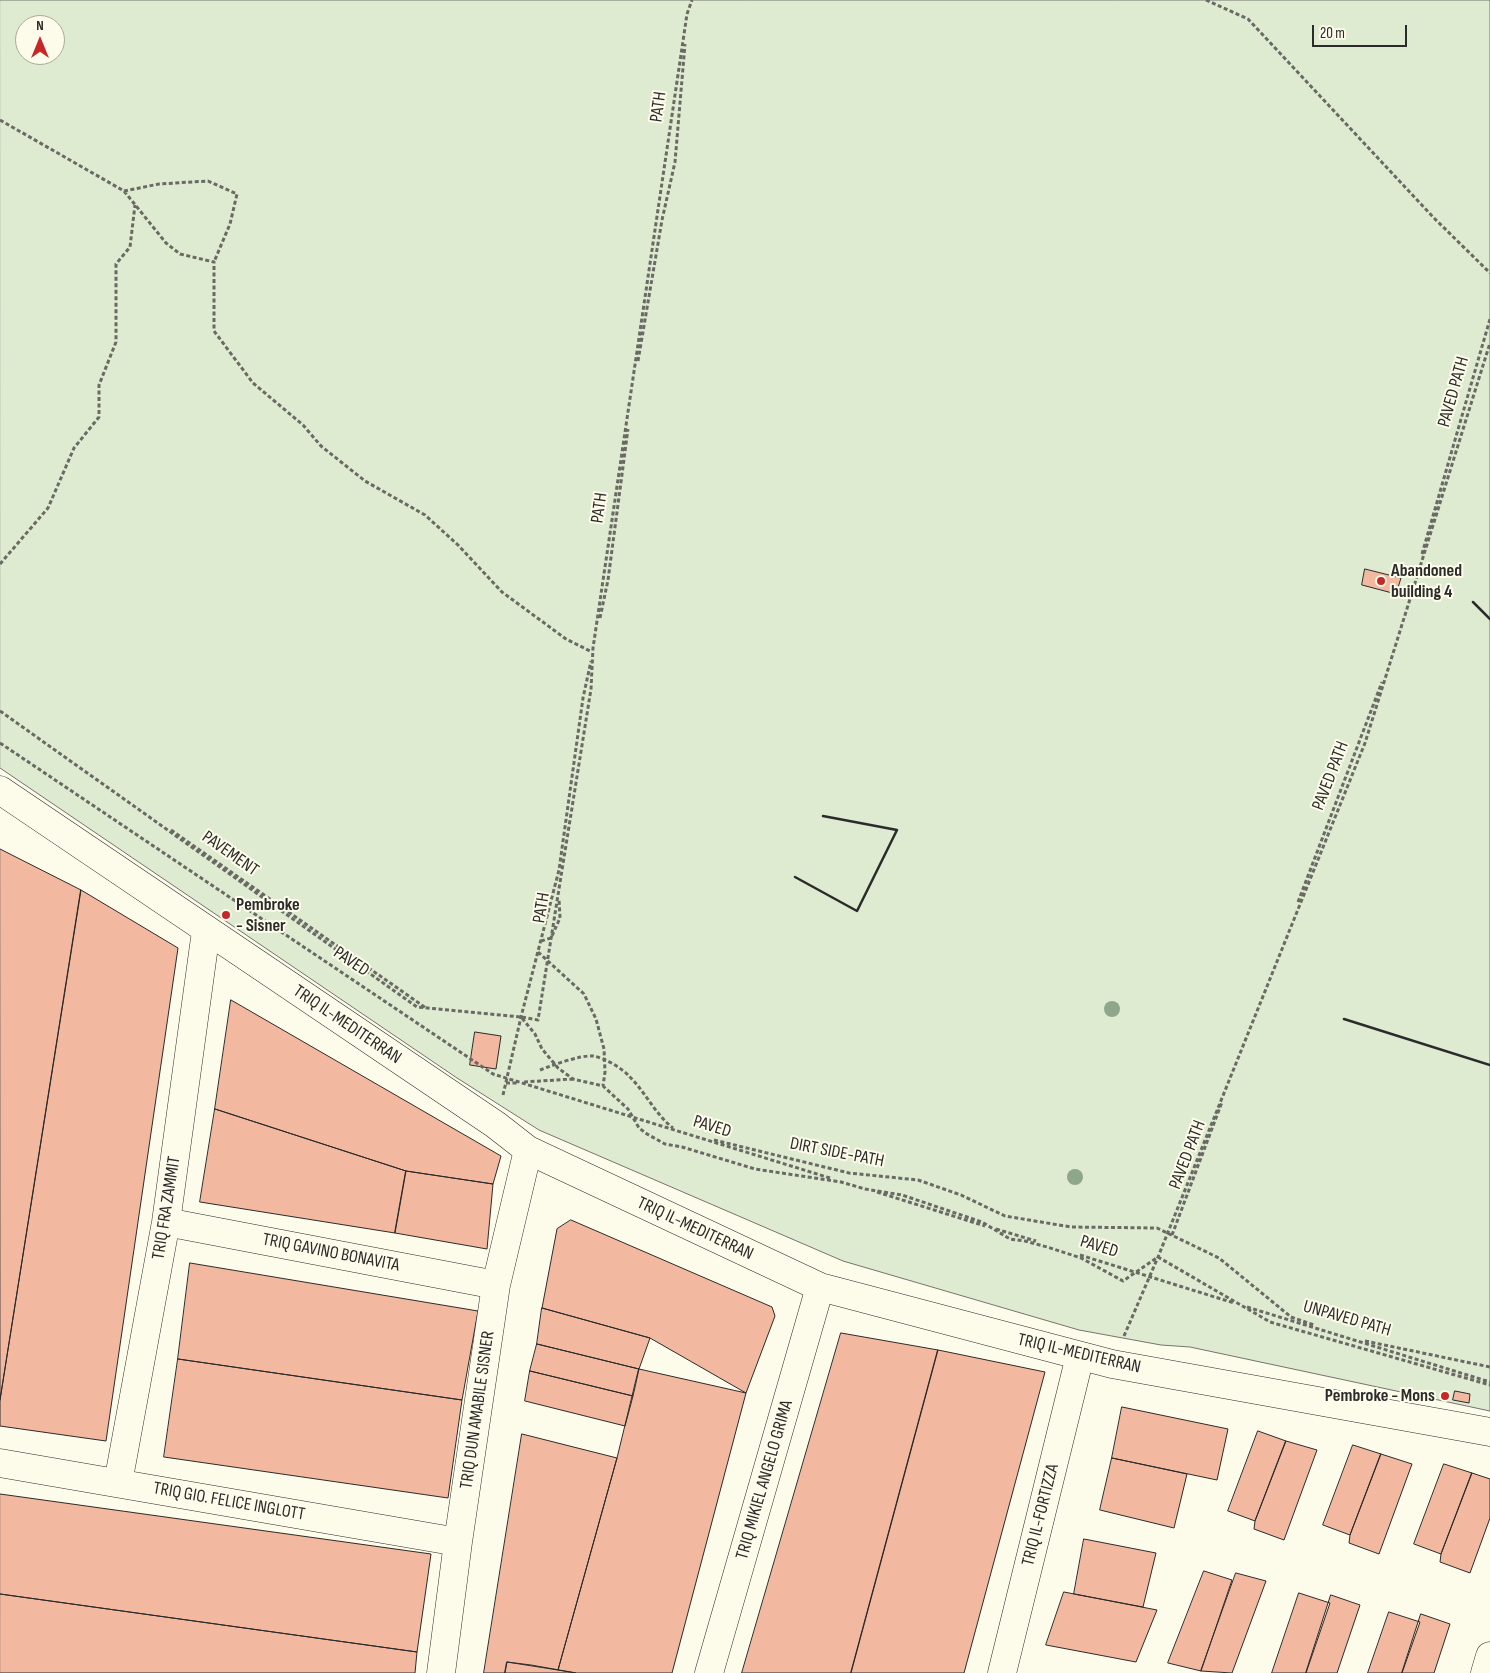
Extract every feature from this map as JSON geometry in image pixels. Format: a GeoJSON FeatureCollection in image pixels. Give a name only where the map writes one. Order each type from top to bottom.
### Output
{"type":"FeatureCollection","features":[{"type":"Feature","properties":{"kind":"street","name":"TRIQ IL-MEDITERRAN"},"geometry":{"type":"LineString","coordinates":[[0,790],[206,931],[496,1125],[528,1150],[820,1288],[1112,1364],[1490,1432]]}},
{"type":"Feature","properties":{"kind":"street","name":"TRIQ FRA ZAMMIT"},"geometry":{"type":"LineString","coordinates":[[118,1483],[166,1222],[206,931]]}},
{"type":"Feature","properties":{"kind":"street","name":"TRIQ DUN AMABILE SISNER"},"geometry":{"type":"LineString","coordinates":[[441,1673],[458,1542],[496,1285],[528,1150]]}},
{"type":"Feature","properties":{"kind":"street","name":"TRIQ GAVINO BONAVITA"},"geometry":{"type":"LineString","coordinates":[[166,1222],[496,1285]]}},
{"type":"Feature","properties":{"kind":"street","name":"TRIQ MIKIEL ANGELO GRIMA"},"geometry":{"type":"LineString","coordinates":[[709,1673],[820,1288]]}},
{"type":"Feature","properties":{"kind":"street","name":"TRIQ IL-FORTIZZA"},"geometry":{"type":"LineString","coordinates":[[1002,1673],[1080,1356]]}},
{"type":"Feature","properties":{"kind":"street","name":"TRIQ GIO. FELICE INGLOTT"},"geometry":{"type":"LineString","coordinates":[[0,1463],[458,1542]]}},
{"type":"Feature","properties":{"kind":"street"},"geometry":{"type":"LineString","coordinates":[[1484,1673],[1490,1656]]}},
{"type":"Feature","properties":{"kind":"path"},"geometry":{"type":"LineString","coordinates":[[496,1125],[521,1017],[559,870],[583,698],[608,580],[635,379],[660,230],[675,162],[687,14],[693,0]]}},
{"type":"Feature","properties":{"kind":"path"},"geometry":{"type":"LineString","coordinates":[[1206,0],[1248,19],[1434,218],[1490,273]]}},
{"type":"Feature","properties":{"kind":"path","name":"PATH"},"geometry":{"type":"LineString","coordinates":[[521,1017],[538,1020],[591,689],[593,650],[687,14]]}},
{"type":"Feature","properties":{"kind":"path"},"geometry":{"type":"LineString","coordinates":[[0,120],[124,191],[166,243],[180,254],[214,262]]}},
{"type":"Feature","properties":{"kind":"path"},"geometry":{"type":"LineString","coordinates":[[124,191],[158,184],[208,181],[237,194],[230,224],[214,262],[214,331],[253,383],[303,425],[321,446],[365,481],[425,515],[458,545],[502,592],[566,639],[593,650]]}},
{"type":"Feature","properties":{"kind":"path"},"geometry":{"type":"LineString","coordinates":[[0,564],[48,508],[74,448],[99,417],[99,385],[116,342],[116,264],[130,247],[135,205]]}},
{"type":"Feature","properties":{"kind":"path","name":"PAVED PATH"},"geometry":{"type":"LineString","coordinates":[[1172,1235],[1394,649],[1490,319]]}},
{"type":"Feature","properties":{"kind":"path"},"geometry":{"type":"LineString","coordinates":[[1112,1364],[1158,1257],[1365,743],[1490,343]]}},
{"type":"Feature","properties":{"kind":"path"},"geometry":{"type":"LineString","coordinates":[[0,711],[417,1007],[521,1017],[535,1034],[542,1049],[558,1068],[573,1079]]}},
{"type":"Feature","properties":{"kind":"path","name":"PAVED"},"geometry":{"type":"LineString","coordinates":[[0,743],[493,1074],[1490,1382]]}},
{"type":"Feature","properties":{"kind":"path"},"geometry":{"type":"LineString","coordinates":[[541,941],[551,938],[560,918],[559,899],[551,899]]}},
{"type":"Feature","properties":{"kind":"path"},"geometry":{"type":"LineString","coordinates":[[538,952],[584,994],[596,1019],[604,1049],[605,1072],[603,1086]]}},
{"type":"Feature","properties":{"kind":"path","name":"DIRT SIDE-PATH"},"geometry":{"type":"LineString","coordinates":[[540,1070],[563,1061],[592,1056],[610,1063],[630,1076],[663,1120],[678,1132],[849,1173],[918,1180],[961,1195],[1004,1216],[1072,1227],[1157,1228],[1172,1235]]}},
{"type":"Feature","properties":{"kind":"path"},"geometry":{"type":"LineString","coordinates":[[506,1084],[573,1079],[603,1086],[628,1109],[639,1128],[665,1144],[682,1147],[754,1170],[841,1182],[865,1189],[902,1195],[982,1222],[1010,1239],[1025,1241],[1081,1258],[1123,1281],[1158,1257]]}},
{"type":"Feature","properties":{"kind":"path","name":"UNPAVED PATH"},"geometry":{"type":"LineString","coordinates":[[1172,1235],[1219,1258],[1291,1317],[1345,1337],[1490,1368]]}},
{"type":"Feature","properties":{"kind":"path"},"geometry":{"type":"LineString","coordinates":[[1158,1257],[1270,1322],[1490,1386]]}},
{"type":"Feature","properties":{"kind":"green space"},"geometry":{"type":"Polygon","coordinates":[[[0,0],[1490,0],[1490,1411],[1190,1347],[1161,1345],[1079,1330],[843,1261],[539,1130],[457,1078],[0,768],[0,0]]]}},
{"type":"Feature","properties":{"kind":"building","name":"Abandoned building 4"},"geometry":{"type":"Polygon","coordinates":[[[1365,569],[1401,578],[1396,594],[1362,585],[1365,569]]]}},
{"type":"Feature","properties":{"kind":"building"},"geometry":{"type":"Polygon","coordinates":[[[0,849],[81,890],[0,1400],[0,849]]]}},
{"type":"Feature","properties":{"kind":"building"},"geometry":{"type":"Polygon","coordinates":[[[81,890],[178,948],[106,1441],[0,1426],[0,1400],[81,890]]]}},
{"type":"Feature","properties":{"kind":"building"},"geometry":{"type":"Polygon","coordinates":[[[231,1000],[501,1156],[493,1184],[406,1171],[215,1109],[231,1000]]]}},
{"type":"Feature","properties":{"kind":"building"},"geometry":{"type":"Polygon","coordinates":[[[475,1032],[501,1036],[496,1069],[470,1065],[475,1032]]]}},
{"type":"Feature","properties":{"kind":"building"},"geometry":{"type":"Polygon","coordinates":[[[215,1109],[406,1171],[395,1233],[200,1202],[215,1109]]]}},
{"type":"Feature","properties":{"kind":"building"},"geometry":{"type":"Polygon","coordinates":[[[406,1171],[493,1184],[487,1249],[395,1233],[406,1171]]]}},
{"type":"Feature","properties":{"kind":"building"},"geometry":{"type":"Polygon","coordinates":[[[571,1220],[772,1307],[775,1316],[746,1393],[650,1338],[542,1308],[557,1229],[571,1220]]]}},
{"type":"Feature","properties":{"kind":"building"},"geometry":{"type":"Polygon","coordinates":[[[190,1263],[478,1311],[462,1400],[178,1359],[190,1263]]]}},
{"type":"Feature","properties":{"kind":"building"},"geometry":{"type":"Polygon","coordinates":[[[542,1308],[650,1338],[639,1369],[537,1344],[542,1308]]]}},
{"type":"Feature","properties":{"kind":"building"},"geometry":{"type":"Polygon","coordinates":[[[841,1333],[938,1350],[851,1673],[742,1673],[841,1333]]]}},
{"type":"Feature","properties":{"kind":"building"},"geometry":{"type":"Polygon","coordinates":[[[537,1344],[639,1369],[633,1396],[530,1371],[537,1344]]]}},
{"type":"Feature","properties":{"kind":"building"},"geometry":{"type":"Polygon","coordinates":[[[938,1350],[1045,1372],[964,1673],[851,1673],[938,1350]]]}},
{"type":"Feature","properties":{"kind":"building"},"geometry":{"type":"Polygon","coordinates":[[[178,1359],[462,1400],[448,1498],[164,1457],[178,1359]]]}},
{"type":"Feature","properties":{"kind":"building"},"geometry":{"type":"Polygon","coordinates":[[[639,1369],[746,1393],[672,1673],[576,1673],[558,1670],[617,1458],[639,1369]]]}},
{"type":"Feature","properties":{"kind":"building"},"geometry":{"type":"Polygon","coordinates":[[[530,1371],[633,1396],[625,1426],[525,1401],[530,1371]]]}},
{"type":"Feature","properties":{"kind":"building"},"geometry":{"type":"Polygon","coordinates":[[[1455,1391],[1470,1394],[1469,1403],[1453,1400],[1455,1391]]]}},
{"type":"Feature","properties":{"kind":"building"},"geometry":{"type":"Polygon","coordinates":[[[1122,1407],[1228,1429],[1217,1480],[1112,1458],[1122,1407]]]}},
{"type":"Feature","properties":{"kind":"building"},"geometry":{"type":"Polygon","coordinates":[[[1258,1431],[1286,1441],[1255,1521],[1228,1511],[1258,1431]]]}},
{"type":"Feature","properties":{"kind":"building"},"geometry":{"type":"Polygon","coordinates":[[[522,1434],[617,1458],[558,1670],[507,1662],[505,1673],[484,1673],[522,1434]]]}},
{"type":"Feature","properties":{"kind":"building"},"geometry":{"type":"Polygon","coordinates":[[[1286,1441],[1317,1450],[1284,1540],[1254,1529],[1255,1521],[1286,1441]]]}},
{"type":"Feature","properties":{"kind":"building"},"geometry":{"type":"Polygon","coordinates":[[[1353,1445],[1381,1454],[1350,1535],[1323,1525],[1353,1445]]]}},
{"type":"Feature","properties":{"kind":"building"},"geometry":{"type":"Polygon","coordinates":[[[1381,1454],[1412,1464],[1379,1554],[1349,1543],[1350,1535],[1381,1454]]]}},
{"type":"Feature","properties":{"kind":"building"},"geometry":{"type":"Polygon","coordinates":[[[1112,1458],[1187,1474],[1174,1528],[1100,1510],[1112,1458]]]}},
{"type":"Feature","properties":{"kind":"building"},"geometry":{"type":"Polygon","coordinates":[[[1444,1464],[1472,1473],[1441,1554],[1414,1544],[1444,1464]]]}},
{"type":"Feature","properties":{"kind":"building"},"geometry":{"type":"Polygon","coordinates":[[[1472,1473],[1490,1479],[1490,1518],[1470,1573],[1440,1562],[1441,1554],[1472,1473]]]}},
{"type":"Feature","properties":{"kind":"building"},"geometry":{"type":"Polygon","coordinates":[[[0,1494],[431,1554],[417,1652],[0,1594],[0,1494]]]}},
{"type":"Feature","properties":{"kind":"building"},"geometry":{"type":"Polygon","coordinates":[[[1084,1539],[1156,1553],[1143,1607],[1074,1594],[1084,1539]]]}},
{"type":"Feature","properties":{"kind":"building"},"geometry":{"type":"Polygon","coordinates":[[[1204,1571],[1232,1580],[1201,1671],[1168,1663],[1204,1571]]]}},
{"type":"Feature","properties":{"kind":"building"},"geometry":{"type":"Polygon","coordinates":[[[1236,1573],[1266,1581],[1232,1673],[1201,1671],[1236,1573]]]}},
{"type":"Feature","properties":{"kind":"building"},"geometry":{"type":"Polygon","coordinates":[[[1064,1592],[1157,1610],[1136,1662],[1046,1645],[1064,1592]]]}},
{"type":"Feature","properties":{"kind":"building"},"geometry":{"type":"Polygon","coordinates":[[[1299,1593],[1330,1603],[1306,1673],[1272,1673],[1299,1593]]]}},
{"type":"Feature","properties":{"kind":"building"},"geometry":{"type":"Polygon","coordinates":[[[0,1594],[417,1652],[415,1673],[0,1673],[0,1594]]]}},
{"type":"Feature","properties":{"kind":"building"},"geometry":{"type":"Polygon","coordinates":[[[1331,1595],[1360,1605],[1337,1673],[1306,1673],[1331,1595]]]}},
{"type":"Feature","properties":{"kind":"building"},"geometry":{"type":"Polygon","coordinates":[[[1389,1612],[1420,1622],[1402,1673],[1368,1673],[1389,1612]]]}},
{"type":"Feature","properties":{"kind":"building"},"geometry":{"type":"Polygon","coordinates":[[[1421,1614],[1450,1624],[1434,1673],[1402,1673],[1421,1614]]]}},
{"type":"Feature","properties":{"kind":"building"},"geometry":{"type":"Polygon","coordinates":[[[507,1662],[531,1665],[576,1673],[505,1673],[507,1662]]]}},
{"type":"Feature","properties":{"kind":"wall"},"geometry":{"type":"LineString","coordinates":[[1473,602],[1490,619]]}},
{"type":"Feature","properties":{"kind":"wall"},"geometry":{"type":"LineString","coordinates":[[795,877],[857,911],[897,830],[823,816]]}},
{"type":"Feature","properties":{"kind":"wall"},"geometry":{"type":"LineString","coordinates":[[1344,1019],[1490,1065]]}},
{"type":"Feature","properties":{"kind":"place","name":"Abandoned building 4"},"geometry":{"type":"Point","coordinates":[1381,581]}},
{"type":"Feature","properties":{"kind":"place","name":"Pembroke - Sisner"},"geometry":{"type":"Point","coordinates":[226,915]}},
{"type":"Feature","properties":{"kind":"place","name":"Pembroke - Mons"},"geometry":{"type":"Point","coordinates":[1445,1396]}}]}
